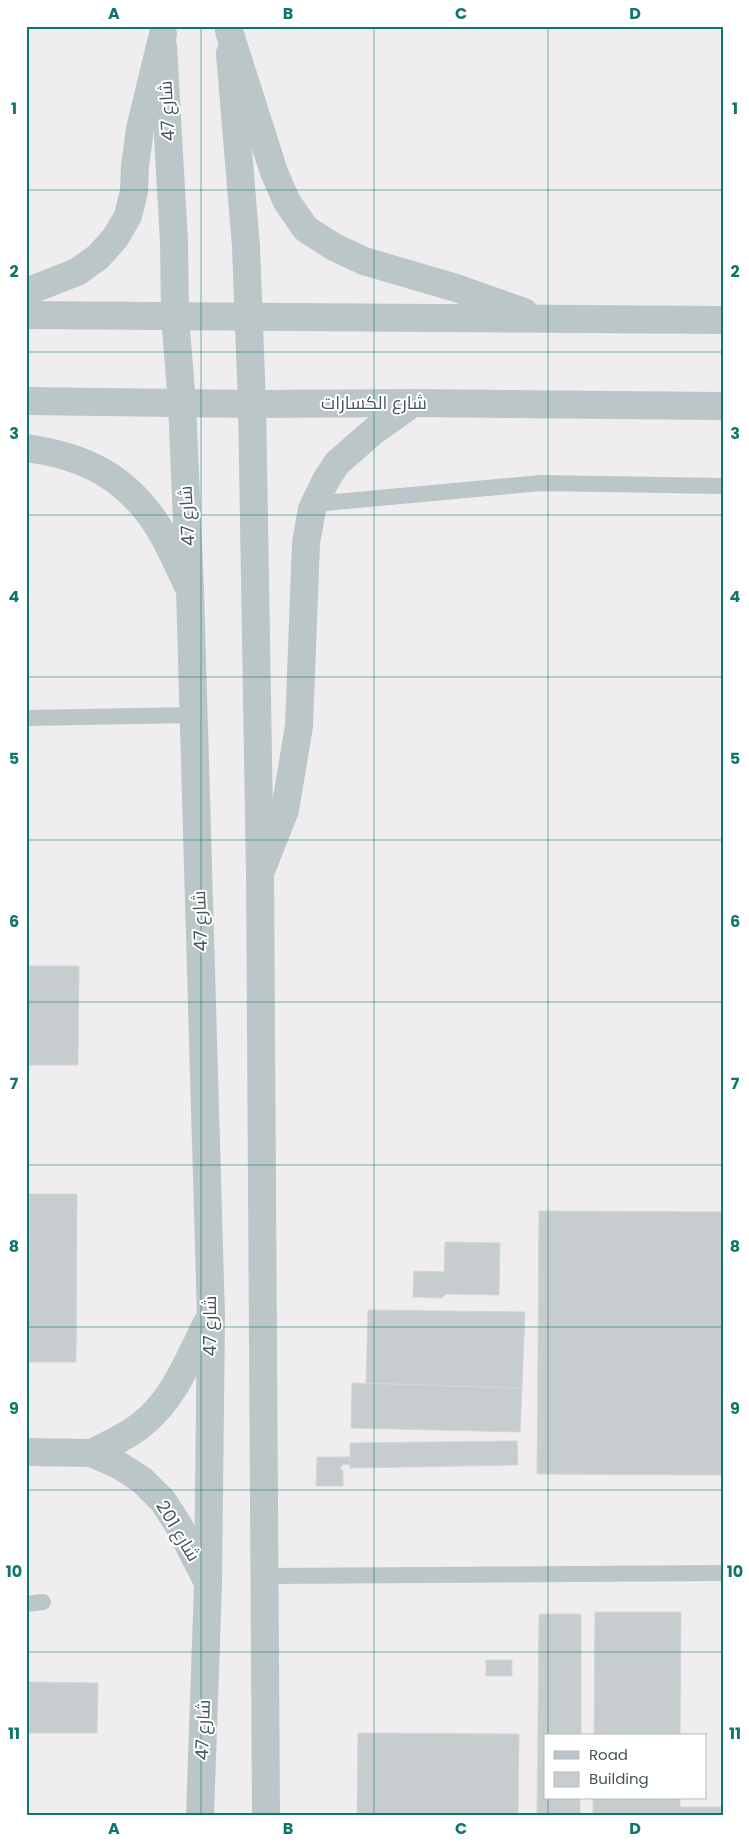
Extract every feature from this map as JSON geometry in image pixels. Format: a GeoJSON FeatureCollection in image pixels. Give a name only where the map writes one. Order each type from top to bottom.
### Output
{"type":"FeatureCollection","features":[{"type":"Feature","properties":{"kind":"street"},"geometry":{"type":"LineString","coordinates":[[229,28],[246,247],[252,404],[260,873],[266,1816]]}},
{"type":"Feature","properties":{"kind":"street"},"geometry":{"type":"LineString","coordinates":[[229,28],[274,172],[287,202],[306,228],[334,247],[364,261],[456,288],[546,320]]}},
{"type":"Feature","properties":{"kind":"street"},"geometry":{"type":"LineString","coordinates":[[26,292],[77,272],[98,257],[116,238],[128,216],[134,191],[140,129],[163,30]]}},
{"type":"Feature","properties":{"kind":"street","name":"شارع 47"},"geometry":{"type":"LineString","coordinates":[[163,30],[174,242],[175,316],[182,404],[190,590],[211,1316],[208,1584],[200,1816]]}},
{"type":"Feature","properties":{"kind":"street"},"geometry":{"type":"LineString","coordinates":[[26,315],[723,320]]}},
{"type":"Feature","properties":{"kind":"street","name":"شارع الكسارات"},"geometry":{"type":"LineString","coordinates":[[26,401],[182,404],[413,403],[723,406]]}},
{"type":"Feature","properties":{"kind":"street"},"geometry":{"type":"LineString","coordinates":[[260,873],[286,810],[299,726],[306,543],[314,504],[326,480],[337,464],[375,430],[413,403]]}},
{"type":"Feature","properties":{"kind":"street"},"geometry":{"type":"LineString","coordinates":[[26,448],[55,452],[80,460],[104,472],[126,488],[145,507],[160,530],[190,590]]}},
{"type":"Feature","properties":{"kind":"street","name":"شارع 201"},"geometry":{"type":"LineString","coordinates":[[26,1452],[91,1452],[117,1441],[142,1425],[162,1404],[178,1380],[211,1316]]}},
{"type":"Feature","properties":{"kind":"street","name":"شارع 201"},"geometry":{"type":"LineString","coordinates":[[91,1452],[118,1464],[142,1480],[163,1501],[179,1526],[208,1584]]}},
{"type":"Feature","properties":{"kind":"lane"},"geometry":{"type":"LineString","coordinates":[[314,504],[541,483],[723,486]]}},
{"type":"Feature","properties":{"kind":"lane"},"geometry":{"type":"LineString","coordinates":[[26,718],[194,716]]}},
{"type":"Feature","properties":{"kind":"lane"},"geometry":{"type":"LineString","coordinates":[[265,1576],[723,1573]]}},
{"type":"Feature","properties":{"kind":"lane"},"geometry":{"type":"LineString","coordinates":[[26,1604],[44,1602]]}},
{"type":"Feature","properties":{"kind":"building"},"geometry":{"type":"Polygon","coordinates":[[[26,966],[79,966],[78,1065],[26,1065],[26,966]]]}},
{"type":"Feature","properties":{"kind":"building"},"geometry":{"type":"Polygon","coordinates":[[[26,1194],[77,1194],[76,1362],[26,1362],[26,1194]]]}},
{"type":"Feature","properties":{"kind":"building"},"geometry":{"type":"Polygon","coordinates":[[[539,1211],[723,1212],[723,1475],[537,1474],[539,1211]]]}},
{"type":"Feature","properties":{"kind":"building"},"geometry":{"type":"Polygon","coordinates":[[[445,1242],[500,1243],[499,1295],[446,1294],[442,1298],[413,1297],[414,1271],[444,1272],[445,1242]]]}},
{"type":"Feature","properties":{"kind":"building"},"geometry":{"type":"Polygon","coordinates":[[[368,1310],[525,1312],[522,1388],[366,1383],[368,1310]]]}},
{"type":"Feature","properties":{"kind":"building"},"geometry":{"type":"Polygon","coordinates":[[[352,1383],[522,1388],[520,1432],[351,1428],[352,1383]]]}},
{"type":"Feature","properties":{"kind":"building"},"geometry":{"type":"Polygon","coordinates":[[[517,1441],[518,1465],[350,1468],[350,1443],[517,1441]]]}},
{"type":"Feature","properties":{"kind":"building"},"geometry":{"type":"Polygon","coordinates":[[[317,1457],[350,1457],[350,1465],[343,1464],[340,1469],[343,1471],[343,1486],[316,1486],[317,1457]]]}},
{"type":"Feature","properties":{"kind":"building"},"geometry":{"type":"Polygon","coordinates":[[[595,1612],[681,1612],[680,1734],[594,1734],[595,1612]]]}},
{"type":"Feature","properties":{"kind":"building"},"geometry":{"type":"Polygon","coordinates":[[[539,1614],[581,1614],[581,1734],[544,1734],[544,1800],[580,1800],[580,1816],[537,1816],[539,1614]]]}},
{"type":"Feature","properties":{"kind":"building"},"geometry":{"type":"Polygon","coordinates":[[[486,1660],[512,1660],[512,1676],[486,1676],[486,1660]]]}},
{"type":"Feature","properties":{"kind":"building"},"geometry":{"type":"Polygon","coordinates":[[[26,1682],[98,1683],[97,1733],[26,1733],[26,1682]]]}},
{"type":"Feature","properties":{"kind":"building"},"geometry":{"type":"Polygon","coordinates":[[[358,1733],[519,1734],[518,1816],[357,1816],[358,1733]]]}},
{"type":"Feature","properties":{"kind":"building"},"geometry":{"type":"Polygon","coordinates":[[[593,1800],[680,1800],[680,1807],[723,1807],[723,1816],[593,1816],[593,1800]]]}}]}
